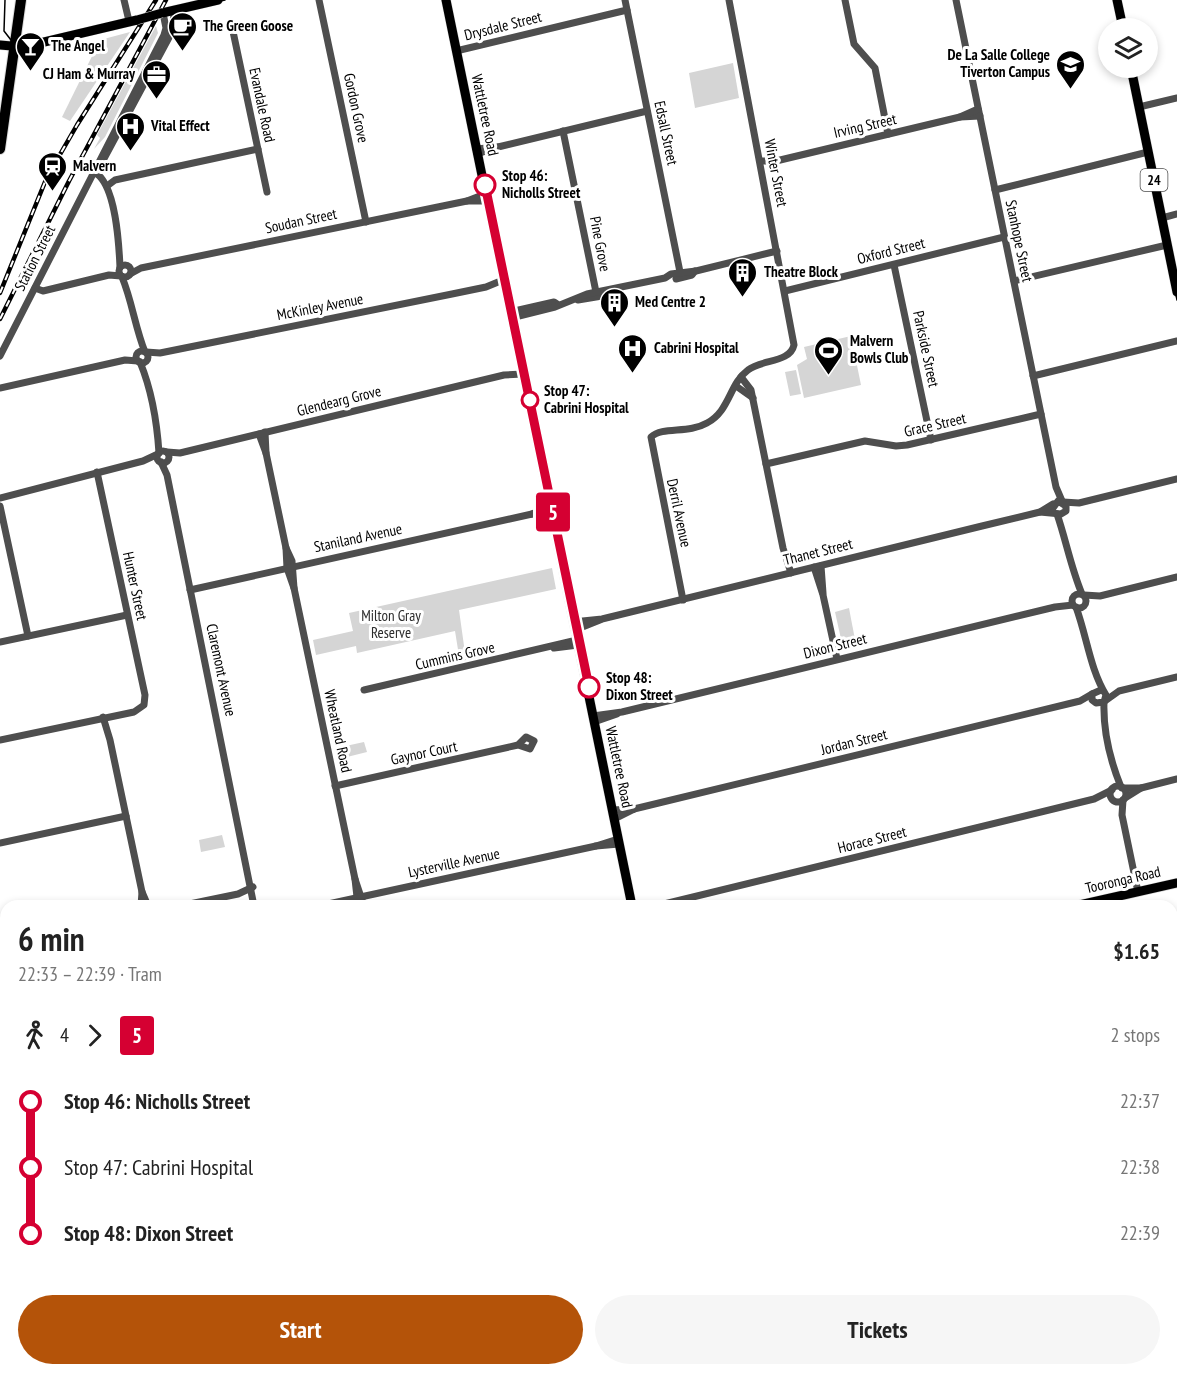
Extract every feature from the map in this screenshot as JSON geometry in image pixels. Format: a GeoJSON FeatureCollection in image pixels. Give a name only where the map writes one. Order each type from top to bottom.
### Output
{"type":"FeatureCollection","features":[{"type":"Feature","properties":{"kind":"highway"},"geometry":{"type":"LineString","coordinates":[[0,149],[3,105],[21,0]]}},
{"type":"Feature","properties":{"kind":"main road"},"geometry":{"type":"LineString","coordinates":[[0,45],[14,47],[218,0]]}},
{"type":"Feature","properties":{"kind":"main road","name":"Wattletree Road"},"geometry":{"type":"LineString","coordinates":[[446,0],[631,900]]}},
{"type":"Feature","properties":{"kind":"main road"},"geometry":{"type":"LineString","coordinates":[[1117,0],[1121,18]]}},
{"type":"Feature","properties":{"kind":"main road","name":"24"},"geometry":{"type":"LineString","coordinates":[[1133,78],[1177,292]]}},
{"type":"Feature","properties":{"kind":"main road","name":"Tooronga Road"},"geometry":{"type":"LineString","coordinates":[[1102,900],[1177,883]]}},
{"type":"Feature","properties":{"kind":"street"},"geometry":{"type":"LineString","coordinates":[[124,0],[133,20]]}},
{"type":"Feature","properties":{"kind":"street","name":"Gordon Grove"},"geometry":{"type":"LineString","coordinates":[[319,0],[366,222]]}},
{"type":"Feature","properties":{"kind":"street","name":"Edsall Street"},"geometry":{"type":"LineString","coordinates":[[625,0],[679,275]]}},
{"type":"Feature","properties":{"kind":"street","name":"Winter Street"},"geometry":{"type":"LineString","coordinates":[[729,0],[794,340],[792,351],[784,357],[757,364],[741,377]]}},
{"type":"Feature","properties":{"kind":"street"},"geometry":{"type":"LineString","coordinates":[[845,0],[854,44],[875,68],[888,134]]}},
{"type":"Feature","properties":{"kind":"street","name":"Stanhope Street"},"geometry":{"type":"LineString","coordinates":[[956,0],[1058,502]]}},
{"type":"Feature","properties":{"kind":"street","name":"Station Street"},"geometry":{"type":"LineString","coordinates":[[144,80],[174,28],[174,10]]}},
{"type":"Feature","properties":{"kind":"street","name":"Drysdale Street"},"geometry":{"type":"LineString","coordinates":[[456,51],[627,10]]}},
{"type":"Feature","properties":{"kind":"street","name":"Station Street"},"geometry":{"type":"LineString","coordinates":[[0,356],[93,176],[117,136],[144,80],[165,34],[163,13]]}},
{"type":"Feature","properties":{"kind":"street","name":"Evandale Road"},"geometry":{"type":"LineString","coordinates":[[231,22],[267,192]]}},
{"type":"Feature","properties":{"kind":"street"},"geometry":{"type":"LineString","coordinates":[[1139,107],[1177,98]]}},
{"type":"Feature","properties":{"kind":"street"},"geometry":{"type":"LineString","coordinates":[[477,152],[647,111]]}},
{"type":"Feature","properties":{"kind":"street","name":"Irving Street"},"geometry":{"type":"LineString","coordinates":[[760,165],[979,112]]}},
{"type":"Feature","properties":{"kind":"street","name":"Pine Grove"},"geometry":{"type":"LineString","coordinates":[[563,131],[596,292]]}},
{"type":"Feature","properties":{"kind":"street"},"geometry":{"type":"LineString","coordinates":[[105,184],[258,149]]}},
{"type":"Feature","properties":{"kind":"street"},"geometry":{"type":"LineString","coordinates":[[995,190],[1148,152]]}},
{"type":"Feature","properties":{"kind":"street"},"geometry":{"type":"LineString","coordinates":[[93,176],[105,184],[163,457]]}},
{"type":"Feature","properties":{"kind":"street","name":"Soudan Street"},"geometry":{"type":"LineString","coordinates":[[125,271],[486,197]]}},
{"type":"Feature","properties":{"kind":"street"},"geometry":{"type":"LineString","coordinates":[[1162,218],[1177,214]]}},
{"type":"Feature","properties":{"kind":"street","name":"Oxford Street"},"geometry":{"type":"LineString","coordinates":[[785,291],[1004,237]]}},
{"type":"Feature","properties":{"kind":"street"},"geometry":{"type":"LineString","coordinates":[[1014,281],[1167,245]]}},
{"type":"Feature","properties":{"kind":"street"},"geometry":{"type":"LineString","coordinates":[[577,300],[596,292],[615,290],[777,251]]}},
{"type":"Feature","properties":{"kind":"street","name":"Parkside Street"},"geometry":{"type":"LineString","coordinates":[[894,265],[931,440]]}},
{"type":"Feature","properties":{"kind":"street"},"geometry":{"type":"LineString","coordinates":[[35,288],[43,291],[57,285],[125,271]]}},
{"type":"Feature","properties":{"kind":"street"},"geometry":{"type":"LineString","coordinates":[[39,281],[57,285]]}},
{"type":"Feature","properties":{"kind":"street","name":"McKinley Avenue"},"geometry":{"type":"LineString","coordinates":[[142,357],[504,283]]}},
{"type":"Feature","properties":{"kind":"street"},"geometry":{"type":"LineString","coordinates":[[510,315],[608,295],[615,290]]}},
{"type":"Feature","properties":{"kind":"street"},"geometry":{"type":"LineString","coordinates":[[1033,376],[1177,341]]}},
{"type":"Feature","properties":{"kind":"street"},"geometry":{"type":"LineString","coordinates":[[1,386],[142,357]]}},
{"type":"Feature","properties":{"kind":"street","name":"Glendearg Grove"},"geometry":{"type":"LineString","coordinates":[[0,498],[97,472],[522,371]]}},
{"type":"Feature","properties":{"kind":"street"},"geometry":{"type":"LineString","coordinates":[[753,398],[736,386],[741,377],[751,387],[789,574]]}},
{"type":"Feature","properties":{"kind":"street","name":"Derril Avenue"},"geometry":{"type":"LineString","coordinates":[[682,600],[650,442],[653,434],[662,430],[690,430],[712,421],[724,410],[736,386]]}},
{"type":"Feature","properties":{"kind":"street","name":"Grace Street"},"geometry":{"type":"LineString","coordinates":[[766,464],[865,441],[901,446],[1041,414]]}},
{"type":"Feature","properties":{"kind":"street","name":"Wheatland Road"},"geometry":{"type":"LineString","coordinates":[[262,433],[358,900]]}},
{"type":"Feature","properties":{"kind":"street","name":"Claremont Avenue"},"geometry":{"type":"LineString","coordinates":[[163,457],[255,900]]}},
{"type":"Feature","properties":{"kind":"street","name":"Hunter Street"},"geometry":{"type":"LineString","coordinates":[[97,472],[145,695],[144,705],[134,712],[105,717]]}},
{"type":"Feature","properties":{"kind":"street"},"geometry":{"type":"LineString","coordinates":[[1061,513],[1079,503],[1177,479]]}},
{"type":"Feature","properties":{"kind":"street"},"geometry":{"type":"LineString","coordinates":[[1058,502],[1079,503]]}},
{"type":"Feature","properties":{"kind":"street"},"geometry":{"type":"LineString","coordinates":[[1058,502],[1074,579],[1074,602],[1083,622],[1094,676],[1092,693],[1099,702],[1114,773],[1122,788],[1119,800]]}},
{"type":"Feature","properties":{"kind":"street"},"geometry":{"type":"LineString","coordinates":[[1058,502],[1061,513]]}},
{"type":"Feature","properties":{"kind":"street","name":"Thanet Street"},"geometry":{"type":"LineString","coordinates":[[574,626],[1040,512],[1058,502]]}},
{"type":"Feature","properties":{"kind":"street"},"geometry":{"type":"LineString","coordinates":[[0,506],[28,636]]}},
{"type":"Feature","properties":{"kind":"street","name":"Staniland Avenue"},"geometry":{"type":"LineString","coordinates":[[190,590],[550,509]]}},
{"type":"Feature","properties":{"kind":"street","name":"Thanet Street"},"geometry":{"type":"LineString","coordinates":[[1040,512],[1061,513]]}},
{"type":"Feature","properties":{"kind":"street"},"geometry":{"type":"LineString","coordinates":[[817,566],[837,659]]}},
{"type":"Feature","properties":{"kind":"street"},"geometry":{"type":"LineString","coordinates":[[1074,602],[1085,604],[1100,596],[1177,577]]}},
{"type":"Feature","properties":{"kind":"street"},"geometry":{"type":"LineString","coordinates":[[1074,579],[1083,594],[1085,604],[1083,622]]}},
{"type":"Feature","properties":{"kind":"street"},"geometry":{"type":"LineString","coordinates":[[1074,602],[1083,594],[1100,596]]}},
{"type":"Feature","properties":{"kind":"street","name":"Dixon Street"},"geometry":{"type":"LineString","coordinates":[[593,719],[1074,602]]}},
{"type":"Feature","properties":{"kind":"street"},"geometry":{"type":"LineString","coordinates":[[0,642],[127,615]]}},
{"type":"Feature","properties":{"kind":"street","name":"Cummins Grove"},"geometry":{"type":"LineString","coordinates":[[364,690],[578,643]]}},
{"type":"Feature","properties":{"kind":"street"},"geometry":{"type":"LineString","coordinates":[[1094,676],[1102,690],[1099,702]]}},
{"type":"Feature","properties":{"kind":"street"},"geometry":{"type":"LineString","coordinates":[[1099,702],[1119,691],[1177,677]]}},
{"type":"Feature","properties":{"kind":"street"},"geometry":{"type":"LineString","coordinates":[[1102,690],[1119,691]]}},
{"type":"Feature","properties":{"kind":"street","name":"Jordan Street"},"geometry":{"type":"LineString","coordinates":[[1080,701],[1102,690]]}},
{"type":"Feature","properties":{"kind":"street","name":"Jordan Street"},"geometry":{"type":"LineString","coordinates":[[613,815],[1080,701],[1099,702]]}},
{"type":"Feature","properties":{"kind":"street"},"geometry":{"type":"LineString","coordinates":[[0,740],[105,717],[145,900]]}},
{"type":"Feature","properties":{"kind":"street","name":"Gaynor Court"},"geometry":{"type":"LineString","coordinates":[[336,786],[519,745]]}},
{"type":"Feature","properties":{"kind":"street"},"geometry":{"type":"LineString","coordinates":[[1114,773],[1112,789],[1119,800],[1138,892]]}},
{"type":"Feature","properties":{"kind":"street"},"geometry":{"type":"LineString","coordinates":[[1122,788],[1141,788],[1177,779]]}},
{"type":"Feature","properties":{"kind":"street","name":"Horace Street"},"geometry":{"type":"LineString","coordinates":[[1094,800],[1112,789],[1122,788]]}},
{"type":"Feature","properties":{"kind":"street"},"geometry":{"type":"LineString","coordinates":[[1119,800],[1141,788]]}},
{"type":"Feature","properties":{"kind":"street","name":"Horace Street"},"geometry":{"type":"LineString","coordinates":[[681,900],[1094,800],[1119,800]]}},
{"type":"Feature","properties":{"kind":"street"},"geometry":{"type":"LineString","coordinates":[[0,843],[126,816]]}},
{"type":"Feature","properties":{"kind":"street","name":"Lysterville Avenue"},"geometry":{"type":"LineString","coordinates":[[358,900],[619,841]]}},
{"type":"Feature","properties":{"kind":"street"},"geometry":{"type":"LineString","coordinates":[[209,900],[253,891]]}},
{"type":"Feature","properties":{"kind":"street"},"geometry":{"type":"LineString","coordinates":[[141,900],[142,892]]}},
{"type":"Feature","properties":{"kind":"green space"},"geometry":{"type":"Polygon","coordinates":[[[156,26],[158,33],[105,137],[94,149],[100,138],[97,135],[156,26]]]}},
{"type":"Feature","properties":{"kind":"green space"},"geometry":{"type":"Polygon","coordinates":[[[130,32],[70,121],[62,117],[100,40],[130,32]]]}},
{"type":"Feature","properties":{"kind":"green space"},"geometry":{"type":"Polygon","coordinates":[[[733,63],[739,98],[695,108],[689,73],[733,63]]]}},
{"type":"Feature","properties":{"kind":"green space","name":"Malvern Bowls Club"},"geometry":{"type":"Polygon","coordinates":[[[851,336],[861,385],[804,398],[797,365],[807,359],[804,347],[851,336]]]}},
{"type":"Feature","properties":{"kind":"green space"},"geometry":{"type":"Polygon","coordinates":[[[796,370],[801,394],[790,396],[785,372],[796,370]]]}},
{"type":"Feature","properties":{"kind":"green space","name":"Milton Gray Reserve"},"geometry":{"type":"Polygon","coordinates":[[[552,568],[556,589],[459,610],[466,660],[460,662],[455,631],[357,653],[356,646],[316,655],[313,640],[353,631],[349,613],[552,568]]]}},
{"type":"Feature","properties":{"kind":"green space"},"geometry":{"type":"Polygon","coordinates":[[[849,608],[856,645],[843,648],[835,612],[849,608]]]}},
{"type":"Feature","properties":{"kind":"green space"},"geometry":{"type":"Polygon","coordinates":[[[364,742],[367,752],[343,758],[341,747],[364,742]]]}},
{"type":"Feature","properties":{"kind":"green space"},"geometry":{"type":"Polygon","coordinates":[[[222,835],[225,847],[201,852],[199,840],[222,835]]]}},
{"type":"Feature","properties":{"kind":"tram line"},"geometry":{"type":"LineString","coordinates":[[5,0],[4,31],[11,40],[24,44],[211,0]]}},
{"type":"Feature","properties":{"kind":"tram line"},"geometry":{"type":"LineString","coordinates":[[203,5],[225,0]]}},
{"type":"Feature","properties":{"kind":"tram line"},"geometry":{"type":"LineString","coordinates":[[444,0],[630,900]]}},
{"type":"Feature","properties":{"kind":"tram line"},"geometry":{"type":"LineString","coordinates":[[1119,0],[1123,18]]}},
{"type":"Feature","properties":{"kind":"tram line"},"geometry":{"type":"LineString","coordinates":[[1131,78],[1177,300]]}},
{"type":"Feature","properties":{"kind":"tram line","name":"5"},"geometry":{"type":"LineString","coordinates":[[485,185],[589,687]]}},
{"type":"Feature","properties":{"kind":"railway"},"geometry":{"type":"LineString","coordinates":[[0,293],[47,177],[156,0]]}},
{"type":"Feature","properties":{"kind":"railway"},"geometry":{"type":"LineString","coordinates":[[0,319],[69,181],[166,0]]}},
{"type":"Feature","properties":{"kind":"place","name":"The Green Goose"},"geometry":{"type":"Point","coordinates":[182,52]}},
{"type":"Feature","properties":{"kind":"place","name":"The Angel"},"geometry":{"type":"Point","coordinates":[30,72]}},
{"type":"Feature","properties":{"kind":"place","name":"De La Salle College Tiverton Campus"},"geometry":{"type":"Point","coordinates":[1071,90]}},
{"type":"Feature","properties":{"kind":"place","name":"CJ Ham & Murray"},"geometry":{"type":"Point","coordinates":[156,100]}},
{"type":"Feature","properties":{"kind":"place","name":"Vital Effect"},"geometry":{"type":"Point","coordinates":[130,152]}},
{"type":"Feature","properties":{"kind":"place","name":"Stop 46: Nicholls Street"},"geometry":{"type":"Point","coordinates":[485,185]}},
{"type":"Feature","properties":{"kind":"place","name":"Malvern"},"geometry":{"type":"Point","coordinates":[52,192]}},
{"type":"Feature","properties":{"kind":"place","name":"Theatre Block"},"geometry":{"type":"Point","coordinates":[743,298]}},
{"type":"Feature","properties":{"kind":"place","name":"Med Centre 2"},"geometry":{"type":"Point","coordinates":[614,328]}},
{"type":"Feature","properties":{"kind":"place","name":"Cabrini Hospital"},"geometry":{"type":"Point","coordinates":[633,374]}},
{"type":"Feature","properties":{"kind":"place","name":"Malvern Bowls Club"},"geometry":{"type":"Point","coordinates":[829,376]}},
{"type":"Feature","properties":{"kind":"place","name":"Stop 47: Cabrini Hospital"},"geometry":{"type":"Point","coordinates":[530,400]}},
{"type":"Feature","properties":{"kind":"place","name":"Stop 48: Dixon Street"},"geometry":{"type":"Point","coordinates":[589,687]}}]}
